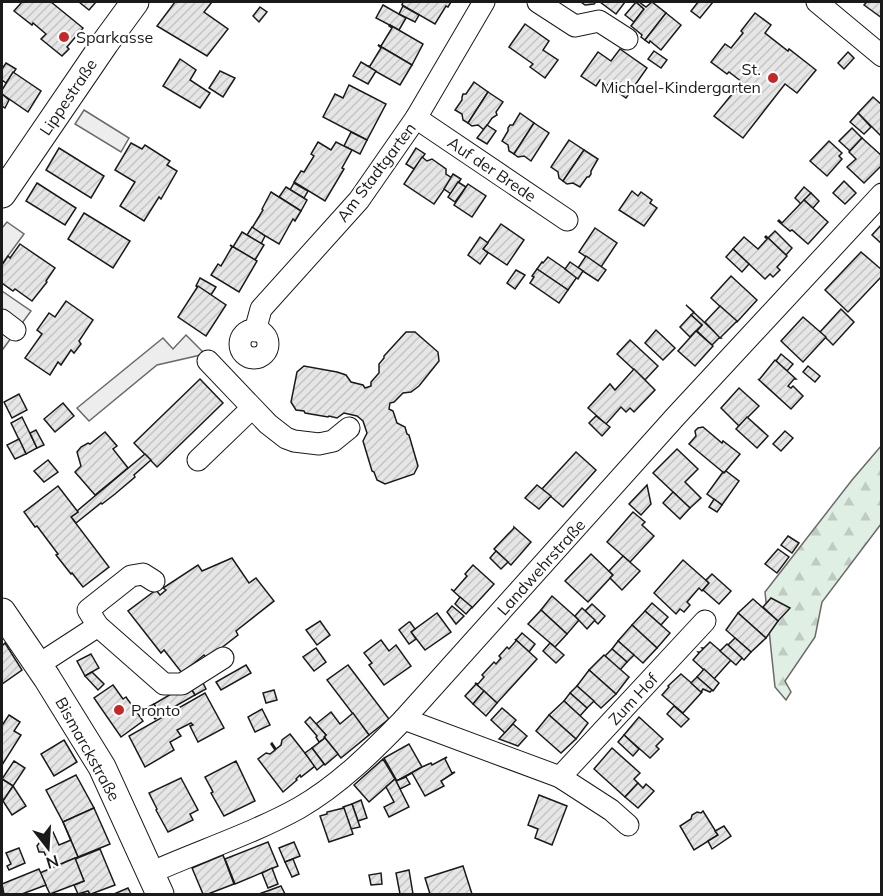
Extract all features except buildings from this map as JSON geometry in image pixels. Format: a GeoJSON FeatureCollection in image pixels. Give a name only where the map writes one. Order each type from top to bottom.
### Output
{"type":"FeatureCollection","features":[{"type":"Feature","properties":{"kind":"main road","name":"Lippestraße"},"geometry":{"type":"LineString","coordinates":[[2,194],[135,2]]}},
{"type":"Feature","properties":{"kind":"main road","name":"Bismarckstraße"},"geometry":{"type":"LineString","coordinates":[[4,621],[38,665],[102,768],[155,884]]}},
{"type":"Feature","properties":{"kind":"street","name":"Am Stadtgarten"},"geometry":{"type":"LineString","coordinates":[[255,331],[261,309],[359,200],[416,118],[484,2]]}},
{"type":"Feature","properties":{"kind":"street"},"geometry":{"type":"LineString","coordinates":[[538,2],[576,26],[600,21],[627,39]]}},
{"type":"Feature","properties":{"kind":"street"},"geometry":{"type":"LineString","coordinates":[[817,2],[882,56]]}},
{"type":"Feature","properties":{"kind":"street","name":"Auf der Brede"},"geometry":{"type":"LineString","coordinates":[[416,118],[567,220]]}},
{"type":"Feature","properties":{"kind":"street","name":"Landwehrstraße"},"geometry":{"type":"LineString","coordinates":[[155,884],[259,827],[299,808],[330,788],[365,759],[668,425],[882,194]]}},
{"type":"Feature","properties":{"kind":"street"},"geometry":{"type":"LineString","coordinates":[[208,361],[279,434],[294,441],[319,444],[333,441],[350,428]]}},
{"type":"Feature","properties":{"kind":"street"},"geometry":{"type":"LineString","coordinates":[[198,460],[252,408]]}},
{"type":"Feature","properties":{"kind":"street"},"geometry":{"type":"LineString","coordinates":[[154,580],[143,574],[131,576],[88,610],[98,626],[164,684],[182,684],[223,658]]}},
{"type":"Feature","properties":{"kind":"street","name":"Zum Hof"},"geometry":{"type":"LineString","coordinates":[[560,777],[705,621]]}},
{"type":"Feature","properties":{"kind":"street"},"geometry":{"type":"LineString","coordinates":[[38,665],[98,626]]}},
{"type":"Feature","properties":{"kind":"street"},"geometry":{"type":"LineString","coordinates":[[404,718],[560,777],[611,810],[628,825]]}},
{"type":"Feature","properties":{"kind":"green space"},"geometry":{"type":"Polygon","coordinates":[[[881,446],[881,524],[822,602],[815,637],[785,681],[791,692],[786,700],[775,687],[765,592],[881,446]]]}},
{"type":"Feature","properties":{"kind":"shaded area"},"geometry":{"type":"Polygon","coordinates":[[[84,110],[129,138],[121,152],[75,124],[84,110]]]}},
{"type":"Feature","properties":{"kind":"shaded area"},"geometry":{"type":"Polygon","coordinates":[[[7,222],[24,234],[2,264],[2,228],[7,222]]]}},
{"type":"Feature","properties":{"kind":"shaded area"},"geometry":{"type":"Polygon","coordinates":[[[2,291],[31,311],[3,349],[2,348],[2,291]]]}},
{"type":"Feature","properties":{"kind":"shaded area"},"geometry":{"type":"Polygon","coordinates":[[[186,335],[205,354],[157,365],[89,421],[77,408],[163,338],[173,349],[186,335]]]}},
{"type":"Feature","properties":{"kind":"place","name":"Sparkasse"},"geometry":{"type":"Point","coordinates":[64,37]}},
{"type":"Feature","properties":{"kind":"place","name":"St. Michael-Kindergarten"},"geometry":{"type":"Point","coordinates":[773,78]}},
{"type":"Feature","properties":{"kind":"place","name":"Pronto"},"geometry":{"type":"Point","coordinates":[119,710]}}]}
